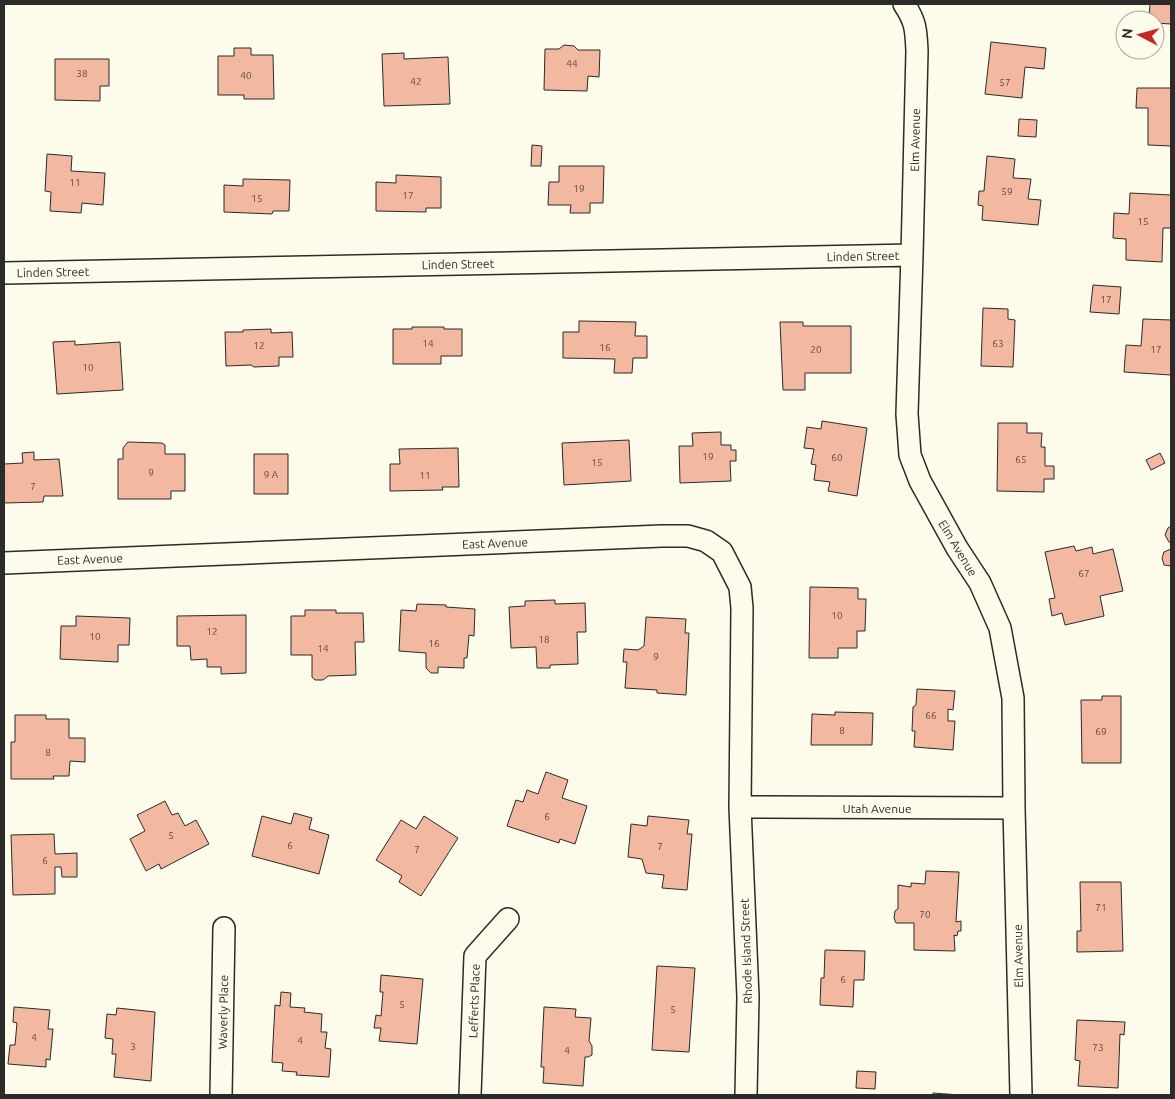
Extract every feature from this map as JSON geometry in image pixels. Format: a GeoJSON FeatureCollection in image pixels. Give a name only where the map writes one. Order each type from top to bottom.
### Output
{"type":"FeatureCollection","features":[{"type":"Feature","properties":{"kind":"street","name":"Elm Avenue"},"geometry":{"type":"LineString","coordinates":[[904,4],[912,15],[917,37],[906,414],[910,454],[920,481],[957,548],[980,584],[1000,628],[1013,698],[1021,1095]]}},
{"type":"Feature","properties":{"kind":"street","name":"Linden Street"},"geometry":{"type":"LineString","coordinates":[[4,273],[912,255]]}},
{"type":"Feature","properties":{"kind":"street","name":"East Avenue"},"geometry":{"type":"LineString","coordinates":[[4,563],[662,536],[688,536],[706,540],[722,552],[740,587],[742,608],[740,807]]}},
{"type":"Feature","properties":{"kind":"street","name":"Utah Avenue"},"geometry":{"type":"LineString","coordinates":[[740,807],[1014,808]]}},
{"type":"Feature","properties":{"kind":"street","name":"Rhode Island Street"},"geometry":{"type":"LineString","coordinates":[[740,807],[748,998],[746,1095]]}},
{"type":"Feature","properties":{"kind":"street","name":"Lefferts Place"},"geometry":{"type":"LineString","coordinates":[[470,1095],[475,956],[508,919]]}},
{"type":"Feature","properties":{"kind":"street","name":"Waverly Place"},"geometry":{"type":"LineString","coordinates":[[221,1095],[224,928]]}},
{"type":"Feature","properties":{"kind":"building"},"geometry":{"type":"Polygon","coordinates":[[[1150,4],[1171,4],[1171,24],[1165,24],[1165,10],[1150,10],[1150,4]]]}},
{"type":"Feature","properties":{"kind":"building"},"geometry":{"type":"Polygon","coordinates":[[[991,42],[1046,48],[1044,69],[1025,67],[1022,98],[985,94],[991,42]]]}},
{"type":"Feature","properties":{"kind":"building"},"geometry":{"type":"Polygon","coordinates":[[[564,45],[574,46],[578,50],[600,50],[599,77],[588,76],[587,91],[544,90],[545,49],[559,49],[564,45]]]}},
{"type":"Feature","properties":{"kind":"building"},"geometry":{"type":"Polygon","coordinates":[[[234,48],[251,48],[251,55],[273,55],[274,99],[244,99],[244,95],[218,95],[218,56],[234,56],[234,48]]]}},
{"type":"Feature","properties":{"kind":"building"},"geometry":{"type":"Polygon","coordinates":[[[404,53],[404,59],[448,57],[450,104],[384,106],[382,54],[404,53]]]}},
{"type":"Feature","properties":{"kind":"building"},"geometry":{"type":"Polygon","coordinates":[[[55,59],[109,59],[109,86],[100,86],[100,101],[55,100],[55,59]]]}},
{"type":"Feature","properties":{"kind":"building"},"geometry":{"type":"Polygon","coordinates":[[[1137,88],[1171,88],[1171,146],[1148,145],[1148,108],[1136,108],[1137,88]]]}},
{"type":"Feature","properties":{"kind":"building"},"geometry":{"type":"Polygon","coordinates":[[[1019,119],[1037,120],[1036,137],[1018,136],[1019,119]]]}},
{"type":"Feature","properties":{"kind":"building"},"geometry":{"type":"Polygon","coordinates":[[[532,145],[542,146],[541,166],[531,166],[532,145]]]}},
{"type":"Feature","properties":{"kind":"building"},"geometry":{"type":"Polygon","coordinates":[[[47,154],[72,156],[71,171],[105,173],[103,205],[82,203],[81,213],[50,211],[51,192],[45,191],[47,154]]]}},
{"type":"Feature","properties":{"kind":"building"},"geometry":{"type":"Polygon","coordinates":[[[987,156],[1015,159],[1013,178],[1031,179],[1028,199],[1041,200],[1038,225],[982,220],[983,206],[978,205],[979,191],[984,191],[987,156]]]}},
{"type":"Feature","properties":{"kind":"building"},"geometry":{"type":"Polygon","coordinates":[[[559,166],[604,166],[603,203],[590,203],[590,213],[570,213],[571,205],[548,205],[549,182],[559,182],[559,166]]]}},
{"type":"Feature","properties":{"kind":"building"},"geometry":{"type":"Polygon","coordinates":[[[396,175],[441,177],[441,208],[426,208],[426,212],[376,211],[376,182],[396,183],[396,175]]]}},
{"type":"Feature","properties":{"kind":"building"},"geometry":{"type":"Polygon","coordinates":[[[243,179],[290,180],[289,211],[273,211],[272,214],[224,212],[224,185],[243,186],[243,179]]]}},
{"type":"Feature","properties":{"kind":"building"},"geometry":{"type":"Polygon","coordinates":[[[1130,193],[1171,195],[1171,228],[1163,228],[1162,262],[1126,260],[1126,239],[1113,238],[1114,213],[1129,214],[1130,193]]]}},
{"type":"Feature","properties":{"kind":"building"},"geometry":{"type":"Polygon","coordinates":[[[1093,285],[1121,287],[1119,314],[1090,312],[1093,285]]]}},
{"type":"Feature","properties":{"kind":"building"},"geometry":{"type":"Polygon","coordinates":[[[983,308],[1008,309],[1008,319],[1015,320],[1013,367],[981,366],[983,308]]]}},
{"type":"Feature","properties":{"kind":"building"},"geometry":{"type":"Polygon","coordinates":[[[1143,319],[1171,320],[1171,375],[1124,372],[1126,345],[1141,346],[1143,319]]]}},
{"type":"Feature","properties":{"kind":"building"},"geometry":{"type":"Polygon","coordinates":[[[579,321],[636,322],[635,336],[647,336],[647,358],[633,358],[632,373],[614,373],[615,359],[563,358],[563,332],[579,332],[579,321]]]}},
{"type":"Feature","properties":{"kind":"building"},"geometry":{"type":"Polygon","coordinates":[[[780,322],[803,322],[803,326],[851,326],[851,373],[805,373],[805,390],[783,390],[780,322]]]}},
{"type":"Feature","properties":{"kind":"building"},"geometry":{"type":"Polygon","coordinates":[[[412,327],[462,329],[462,356],[441,356],[441,364],[393,364],[393,329],[412,329],[412,327]]]}},
{"type":"Feature","properties":{"kind":"building"},"geometry":{"type":"Polygon","coordinates":[[[271,329],[271,333],[292,332],[293,357],[279,357],[279,366],[226,366],[225,332],[271,329]]]}},
{"type":"Feature","properties":{"kind":"building"},"geometry":{"type":"Polygon","coordinates":[[[75,341],[75,345],[120,342],[123,390],[57,394],[53,342],[75,341]]]}},
{"type":"Feature","properties":{"kind":"building"},"geometry":{"type":"Polygon","coordinates":[[[822,421],[867,428],[857,496],[828,491],[830,482],[814,480],[816,465],[811,464],[814,449],[804,448],[807,427],[821,429],[822,421]]]}},
{"type":"Feature","properties":{"kind":"building"},"geometry":{"type":"Polygon","coordinates":[[[998,423],[1027,423],[1027,433],[1042,433],[1041,447],[1045,447],[1045,466],[1054,466],[1054,479],[1044,479],[1044,492],[997,491],[998,423]]]}},
{"type":"Feature","properties":{"kind":"building"},"geometry":{"type":"Polygon","coordinates":[[[721,432],[721,445],[731,445],[731,450],[736,450],[736,461],[730,461],[731,481],[680,483],[679,446],[693,446],[692,433],[721,432]]]}},
{"type":"Feature","properties":{"kind":"building"},"geometry":{"type":"Polygon","coordinates":[[[629,440],[631,481],[564,485],[562,443],[629,440]]]}},
{"type":"Feature","properties":{"kind":"building"},"geometry":{"type":"Polygon","coordinates":[[[128,442],[162,443],[165,445],[165,454],[185,454],[185,491],[171,491],[171,499],[118,499],[118,459],[123,459],[123,448],[128,442]]]}},
{"type":"Feature","properties":{"kind":"building"},"geometry":{"type":"Polygon","coordinates":[[[458,448],[459,487],[442,487],[443,490],[390,491],[390,464],[400,464],[399,449],[458,448]]]}},
{"type":"Feature","properties":{"kind":"building"},"geometry":{"type":"Polygon","coordinates":[[[34,452],[34,460],[59,459],[63,496],[44,496],[43,502],[4,503],[4,464],[23,463],[22,453],[34,452]]]}},
{"type":"Feature","properties":{"kind":"building"},"geometry":{"type":"Polygon","coordinates":[[[1160,453],[1165,463],[1151,470],[1146,460],[1160,453]]]}},
{"type":"Feature","properties":{"kind":"building"},"geometry":{"type":"Polygon","coordinates":[[[254,454],[288,454],[288,494],[254,494],[254,454]]]}},
{"type":"Feature","properties":{"kind":"building"},"geometry":{"type":"Polygon","coordinates":[[[1171,526],[1171,543],[1165,535],[1171,526]]]}},
{"type":"Feature","properties":{"kind":"building"},"geometry":{"type":"Polygon","coordinates":[[[1074,546],[1076,551],[1092,547],[1093,554],[1113,549],[1123,591],[1100,596],[1104,616],[1065,625],[1062,613],[1052,616],[1049,599],[1055,598],[1045,552],[1074,546]]]}},
{"type":"Feature","properties":{"kind":"building"},"geometry":{"type":"Polygon","coordinates":[[[1171,549],[1171,566],[1164,565],[1162,558],[1164,552],[1171,549]]]}},
{"type":"Feature","properties":{"kind":"building"},"geometry":{"type":"Polygon","coordinates":[[[810,587],[858,588],[858,599],[866,599],[865,631],[857,631],[857,648],[838,648],[838,658],[809,658],[810,587]]]}},
{"type":"Feature","properties":{"kind":"building"},"geometry":{"type":"Polygon","coordinates":[[[555,600],[555,604],[585,603],[586,632],[577,632],[578,664],[550,665],[550,668],[537,668],[536,647],[511,648],[509,607],[525,606],[525,601],[555,600]]]}},
{"type":"Feature","properties":{"kind":"building"},"geometry":{"type":"Polygon","coordinates":[[[417,604],[475,609],[474,636],[469,635],[464,668],[438,667],[438,673],[431,673],[426,668],[426,653],[399,651],[401,610],[416,611],[417,604]]]}},
{"type":"Feature","properties":{"kind":"building"},"geometry":{"type":"Polygon","coordinates":[[[305,610],[336,610],[336,613],[363,613],[364,642],[355,642],[356,675],[328,676],[323,680],[315,680],[312,677],[312,655],[291,655],[291,616],[305,616],[305,610]]]}},
{"type":"Feature","properties":{"kind":"building"},"geometry":{"type":"Polygon","coordinates":[[[246,615],[246,673],[221,674],[221,667],[207,667],[207,659],[191,660],[190,646],[177,646],[177,616],[246,615]]]}},
{"type":"Feature","properties":{"kind":"building"},"geometry":{"type":"Polygon","coordinates":[[[76,616],[130,618],[129,645],[118,645],[118,662],[60,659],[61,626],[76,626],[76,616]]]}},
{"type":"Feature","properties":{"kind":"building"},"geometry":{"type":"Polygon","coordinates":[[[646,617],[686,619],[685,633],[689,633],[686,695],[657,693],[657,690],[625,688],[627,662],[623,662],[624,649],[638,650],[644,646],[646,617]]]}},
{"type":"Feature","properties":{"kind":"building"},"geometry":{"type":"Polygon","coordinates":[[[917,689],[955,691],[953,710],[948,709],[948,721],[955,721],[953,750],[914,747],[915,731],[912,731],[913,707],[916,705],[917,689]]]}},
{"type":"Feature","properties":{"kind":"building"},"geometry":{"type":"Polygon","coordinates":[[[1102,696],[1121,696],[1121,763],[1082,763],[1081,700],[1102,700],[1102,696]]]}},
{"type":"Feature","properties":{"kind":"building"},"geometry":{"type":"Polygon","coordinates":[[[835,712],[873,713],[872,745],[811,745],[812,714],[835,715],[835,712]]]}},
{"type":"Feature","properties":{"kind":"building"},"geometry":{"type":"Polygon","coordinates":[[[15,715],[46,715],[46,719],[69,719],[69,738],[85,738],[85,762],[70,761],[69,776],[53,776],[54,779],[11,779],[11,742],[15,742],[15,715]]]}},
{"type":"Feature","properties":{"kind":"building"},"geometry":{"type":"Polygon","coordinates":[[[546,772],[568,780],[562,798],[587,806],[575,844],[560,839],[559,843],[507,826],[516,800],[523,802],[527,790],[538,794],[546,772]]]}},
{"type":"Feature","properties":{"kind":"building"},"geometry":{"type":"Polygon","coordinates":[[[165,801],[172,815],[178,813],[185,826],[196,820],[209,844],[161,869],[159,864],[146,871],[130,839],[145,831],[137,815],[165,801]]]}},
{"type":"Feature","properties":{"kind":"building"},"geometry":{"type":"Polygon","coordinates":[[[294,813],[312,818],[309,829],[329,835],[319,874],[252,856],[262,816],[291,824],[294,813]]]}},
{"type":"Feature","properties":{"kind":"building"},"geometry":{"type":"Polygon","coordinates":[[[424,816],[458,838],[421,896],[399,882],[402,876],[376,860],[401,820],[416,829],[424,816]]]}},
{"type":"Feature","properties":{"kind":"building"},"geometry":{"type":"Polygon","coordinates":[[[648,816],[689,820],[687,834],[692,834],[687,890],[662,888],[664,875],[646,873],[642,859],[628,857],[631,824],[647,826],[648,816]]]}},
{"type":"Feature","properties":{"kind":"building"},"geometry":{"type":"Polygon","coordinates":[[[54,834],[55,854],[77,853],[77,877],[62,877],[61,867],[55,867],[55,894],[13,895],[11,835],[54,834]]]}},
{"type":"Feature","properties":{"kind":"building"},"geometry":{"type":"Polygon","coordinates":[[[926,871],[959,872],[956,922],[961,921],[961,931],[958,931],[957,936],[954,935],[955,951],[914,950],[914,923],[896,923],[894,918],[895,911],[898,909],[898,885],[911,887],[911,883],[925,884],[926,871]]]}},
{"type":"Feature","properties":{"kind":"building"},"geometry":{"type":"Polygon","coordinates":[[[1080,882],[1121,882],[1123,951],[1077,952],[1077,931],[1081,931],[1080,882]]]}},
{"type":"Feature","properties":{"kind":"building"},"geometry":{"type":"Polygon","coordinates":[[[825,950],[865,951],[864,980],[854,980],[853,1007],[820,1005],[821,978],[824,978],[825,950]]]}},
{"type":"Feature","properties":{"kind":"building"},"geometry":{"type":"Polygon","coordinates":[[[657,966],[695,968],[689,1052],[652,1050],[657,966]]]}},
{"type":"Feature","properties":{"kind":"building"},"geometry":{"type":"Polygon","coordinates":[[[381,975],[423,979],[417,1044],[379,1041],[381,1028],[374,1028],[376,1015],[381,1016],[383,992],[380,992],[381,975]]]}},
{"type":"Feature","properties":{"kind":"building"},"geometry":{"type":"Polygon","coordinates":[[[281,992],[291,993],[290,1007],[305,1008],[304,1012],[322,1014],[321,1032],[327,1032],[325,1048],[331,1049],[329,1077],[296,1075],[297,1072],[282,1071],[283,1063],[272,1062],[275,1005],[280,1006],[281,992]]]}},
{"type":"Feature","properties":{"kind":"building"},"geometry":{"type":"Polygon","coordinates":[[[14,1007],[50,1010],[48,1029],[53,1029],[50,1060],[46,1059],[46,1067],[8,1064],[10,1045],[15,1045],[17,1023],[13,1022],[14,1007]]]}},
{"type":"Feature","properties":{"kind":"building"},"geometry":{"type":"Polygon","coordinates":[[[544,1007],[576,1009],[575,1017],[591,1018],[589,1041],[592,1046],[592,1055],[585,1057],[583,1086],[543,1083],[544,1067],[541,1067],[544,1007]]]}},
{"type":"Feature","properties":{"kind":"building"},"geometry":{"type":"Polygon","coordinates":[[[117,1008],[155,1012],[151,1081],[114,1077],[116,1054],[112,1054],[113,1039],[105,1038],[107,1014],[116,1015],[117,1008]]]}},
{"type":"Feature","properties":{"kind":"building"},"geometry":{"type":"Polygon","coordinates":[[[1077,1020],[1125,1022],[1124,1035],[1120,1034],[1118,1088],[1078,1086],[1080,1061],[1075,1060],[1077,1020]]]}},
{"type":"Feature","properties":{"kind":"building"},"geometry":{"type":"Polygon","coordinates":[[[857,1071],[876,1072],[875,1089],[856,1088],[857,1071]]]}},
{"type":"Feature","properties":{"kind":"building"},"geometry":{"type":"Polygon","coordinates":[[[933,1093],[960,1095],[933,1095],[933,1093]]]}}]}
